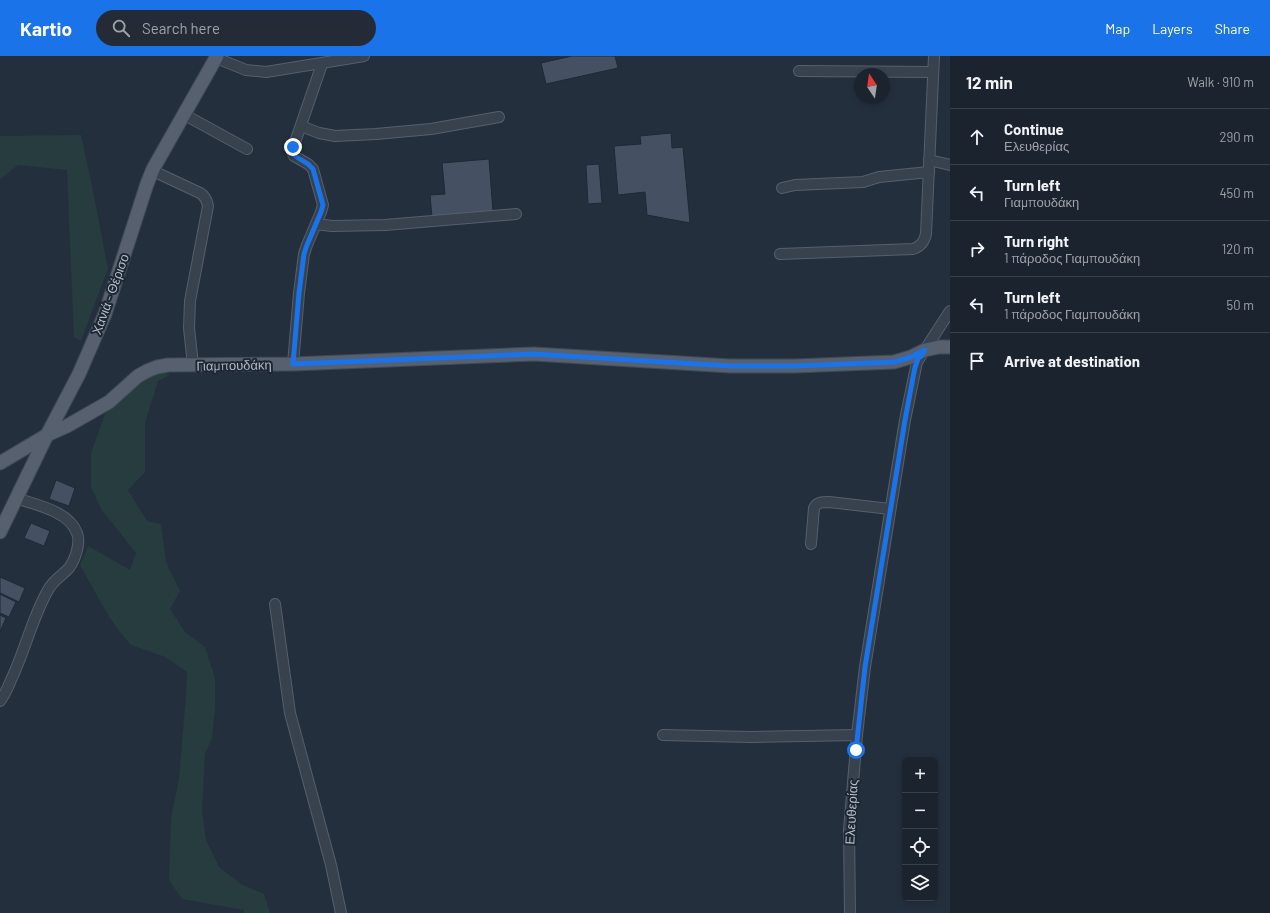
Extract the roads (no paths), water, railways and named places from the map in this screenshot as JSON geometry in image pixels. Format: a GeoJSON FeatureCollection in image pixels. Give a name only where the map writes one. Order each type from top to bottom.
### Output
{"type":"FeatureCollection","features":[{"type":"Feature","properties":{"kind":"main road","name":"Χανιά - Θέρισο"},"geometry":{"type":"LineString","coordinates":[[0,532],[47,435],[79,374],[105,314],[147,184],[217,57]]}},
{"type":"Feature","properties":{"kind":"main road","name":"Γιαμπουδάκη"},"geometry":{"type":"LineString","coordinates":[[0,463],[47,435],[67,426],[109,402],[138,376],[157,367],[193,365],[293,364],[534,354],[730,366],[795,366],[894,362],[911,357],[925,350],[950,346]]}},
{"type":"Feature","properties":{"kind":"street"},"geometry":{"type":"LineString","coordinates":[[217,57],[246,70],[266,72],[364,56]]}},
{"type":"Feature","properties":{"kind":"street"},"geometry":{"type":"LineString","coordinates":[[780,254],[913,249],[918,247],[924,241],[926,234],[934,56]]}},
{"type":"Feature","properties":{"kind":"street"},"geometry":{"type":"LineString","coordinates":[[293,364],[304,254],[323,205],[315,173],[308,164],[292,154],[293,147],[302,126],[322,64]]}},
{"type":"Feature","properties":{"kind":"street"},"geometry":{"type":"LineString","coordinates":[[799,71],[881,70],[933,72]]}},
{"type":"Feature","properties":{"kind":"street"},"geometry":{"type":"LineString","coordinates":[[185,115],[247,149]]}},
{"type":"Feature","properties":{"kind":"street"},"geometry":{"type":"LineString","coordinates":[[302,126],[319,133],[335,136],[431,129],[499,117]]}},
{"type":"Feature","properties":{"kind":"street"},"geometry":{"type":"LineString","coordinates":[[929,160],[950,165]]}},
{"type":"Feature","properties":{"kind":"street"},"geometry":{"type":"LineString","coordinates":[[153,171],[204,195],[208,202],[190,301],[189,328],[193,365]]}},
{"type":"Feature","properties":{"kind":"street"},"geometry":{"type":"LineString","coordinates":[[782,188],[795,184],[863,182],[879,177],[928,172]]}},
{"type":"Feature","properties":{"kind":"street"},"geometry":{"type":"LineString","coordinates":[[316,224],[332,226],[385,225],[516,214]]}},
{"type":"Feature","properties":{"kind":"street","name":"Ελευθερίας"},"geometry":{"type":"LineString","coordinates":[[850,913],[849,830],[857,735],[865,667],[890,509],[915,367],[918,359],[950,311]]}},
{"type":"Feature","properties":{"kind":"street"},"geometry":{"type":"LineString","coordinates":[[0,701],[20,662],[41,603],[53,581],[68,569],[73,562],[78,545],[78,535],[76,530],[66,518],[53,511],[16,498]]}},
{"type":"Feature","properties":{"kind":"street"},"geometry":{"type":"LineString","coordinates":[[811,544],[814,508],[816,504],[820,502],[890,509]]}},
{"type":"Feature","properties":{"kind":"street"},"geometry":{"type":"LineString","coordinates":[[275,604],[290,713],[331,865],[341,913]]}},
{"type":"Feature","properties":{"kind":"street"},"geometry":{"type":"LineString","coordinates":[[663,735],[751,737],[857,735]]}},
{"type":"Feature","properties":{"kind":"street"},"geometry":{"type":"LineString","coordinates":[[844,913],[850,894]]}}]}
